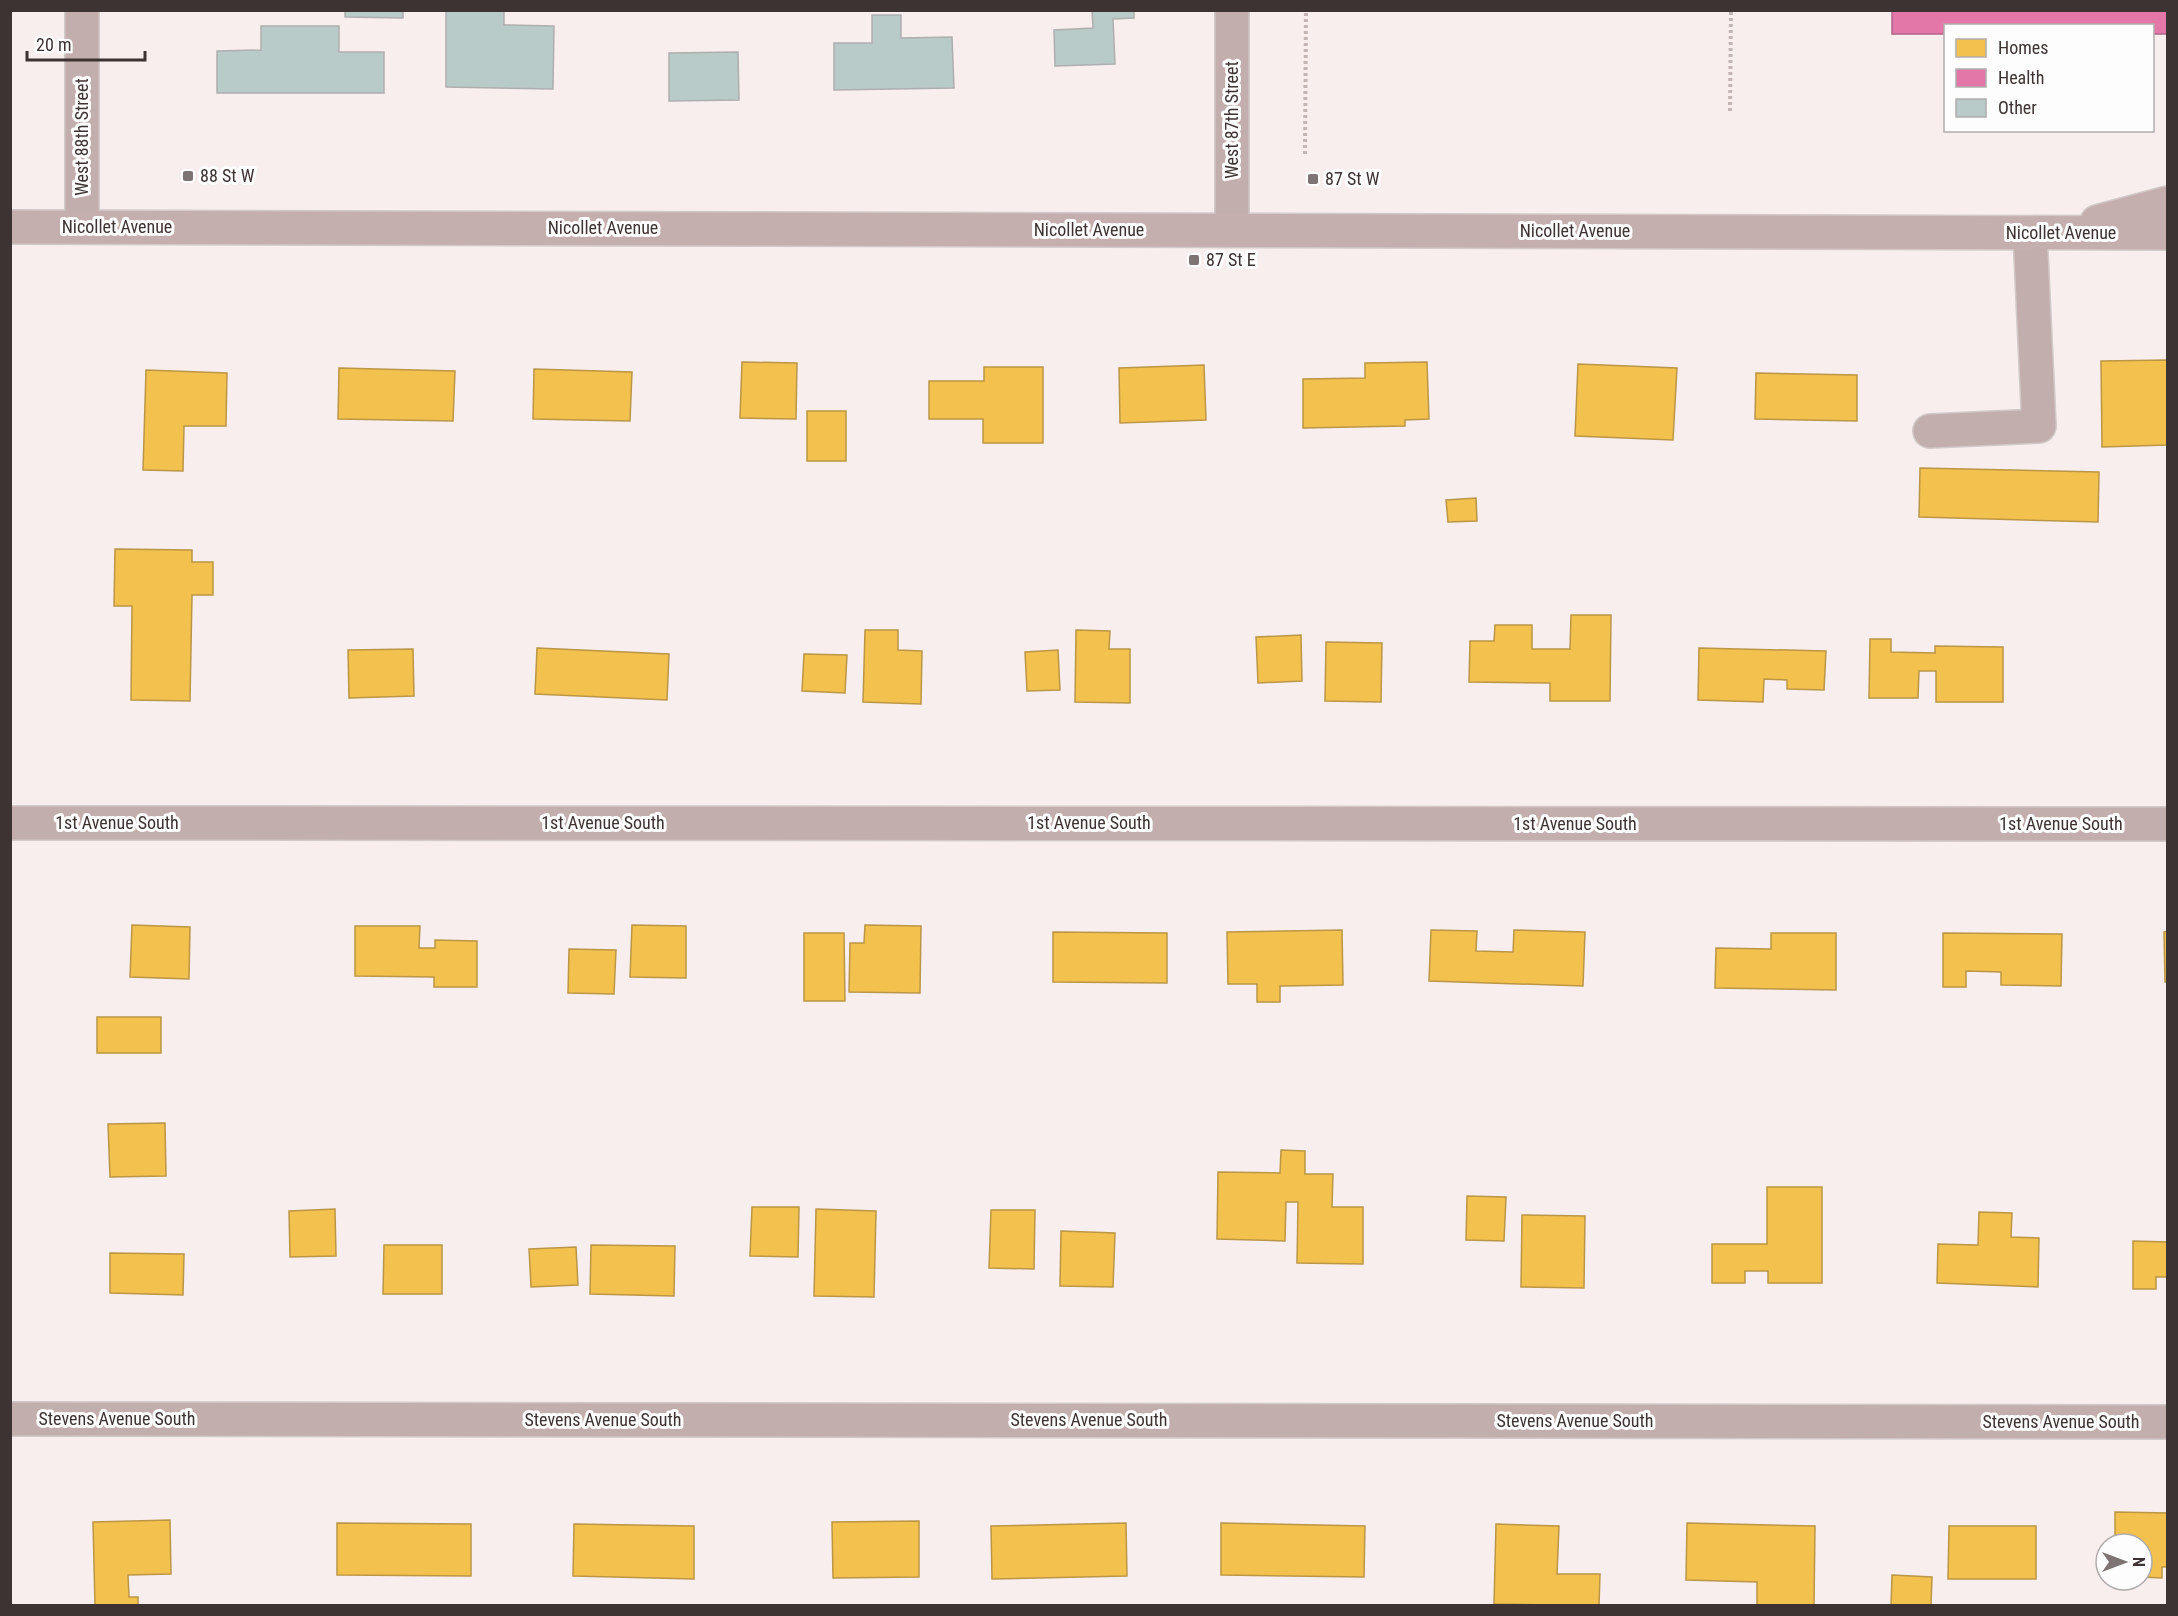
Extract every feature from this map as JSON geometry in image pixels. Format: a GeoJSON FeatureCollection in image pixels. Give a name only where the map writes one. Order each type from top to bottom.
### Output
{"type":"FeatureCollection","features":[{"type":"Feature","properties":{"kind":"main road"},"geometry":{"type":"LineString","coordinates":[[2030,233],[2100,221],[2168,202]]}},
{"type":"Feature","properties":{"kind":"main road","name":"Nicollet Avenue"},"geometry":{"type":"LineString","coordinates":[[10,226],[2168,233]]}},
{"type":"Feature","properties":{"kind":"street","name":"West 88th Street"},"geometry":{"type":"LineString","coordinates":[[82,10],[82,226]]}},
{"type":"Feature","properties":{"kind":"street","name":"West 87th Street"},"geometry":{"type":"LineString","coordinates":[[1232,10],[1232,230]]}},
{"type":"Feature","properties":{"kind":"street"},"geometry":{"type":"LineString","coordinates":[[1930,431],[2039,426],[2030,233]]}},
{"type":"Feature","properties":{"kind":"street","name":"1st Avenue South"},"geometry":{"type":"LineString","coordinates":[[10,823],[2168,824]]}},
{"type":"Feature","properties":{"kind":"street","name":"Stevens Avenue South"},"geometry":{"type":"LineString","coordinates":[[10,1419],[2168,1422]]}},
{"type":"Feature","properties":{"kind":"path"},"geometry":{"type":"LineString","coordinates":[[1305,154],[1306,10]]}},
{"type":"Feature","properties":{"kind":"path"},"geometry":{"type":"LineString","coordinates":[[1730,111],[1731,10]]}},
{"type":"Feature","properties":{"kind":"building: Homes"},"geometry":{"type":"Polygon","coordinates":[[[2168,360],[2168,445],[2102,447],[2101,361],[2168,360]]]}},
{"type":"Feature","properties":{"kind":"building: Homes"},"geometry":{"type":"Polygon","coordinates":[[[742,362],[797,363],[796,419],[740,418],[742,362]]]}},
{"type":"Feature","properties":{"kind":"building: Homes"},"geometry":{"type":"Polygon","coordinates":[[[1427,362],[1429,419],[1405,420],[1405,426],[1303,428],[1303,379],[1365,378],[1365,363],[1427,362]]]}},
{"type":"Feature","properties":{"kind":"building: Homes"},"geometry":{"type":"Polygon","coordinates":[[[1578,364],[1677,368],[1673,440],[1575,436],[1578,364]]]}},
{"type":"Feature","properties":{"kind":"building: Homes"},"geometry":{"type":"Polygon","coordinates":[[[1204,365],[1206,420],[1120,423],[1119,368],[1204,365]]]}},
{"type":"Feature","properties":{"kind":"building: Homes"},"geometry":{"type":"Polygon","coordinates":[[[984,367],[1043,367],[1043,443],[983,443],[983,419],[929,419],[929,381],[984,381],[984,367]]]}},
{"type":"Feature","properties":{"kind":"building: Homes"},"geometry":{"type":"Polygon","coordinates":[[[339,368],[455,371],[453,421],[338,419],[339,368]]]}},
{"type":"Feature","properties":{"kind":"building: Homes"},"geometry":{"type":"Polygon","coordinates":[[[534,369],[632,372],[630,421],[533,419],[534,369]]]}},
{"type":"Feature","properties":{"kind":"building: Homes"},"geometry":{"type":"Polygon","coordinates":[[[146,370],[227,373],[226,426],[184,426],[183,471],[143,470],[146,370]]]}},
{"type":"Feature","properties":{"kind":"building: Homes"},"geometry":{"type":"Polygon","coordinates":[[[1756,373],[1857,375],[1857,421],[1755,419],[1756,373]]]}},
{"type":"Feature","properties":{"kind":"building: Homes"},"geometry":{"type":"Polygon","coordinates":[[[807,411],[846,411],[846,461],[807,461],[807,411]]]}},
{"type":"Feature","properties":{"kind":"building: Homes"},"geometry":{"type":"Polygon","coordinates":[[[1920,468],[2099,472],[2098,522],[1919,517],[1920,468]]]}},
{"type":"Feature","properties":{"kind":"building: Homes"},"geometry":{"type":"Polygon","coordinates":[[[1476,498],[1477,521],[1448,522],[1446,500],[1476,498]]]}},
{"type":"Feature","properties":{"kind":"building: Homes"},"geometry":{"type":"Polygon","coordinates":[[[115,549],[192,550],[192,562],[213,562],[213,595],[192,595],[190,701],[131,700],[132,606],[114,606],[115,549]]]}},
{"type":"Feature","properties":{"kind":"building: Homes"},"geometry":{"type":"Polygon","coordinates":[[[1571,615],[1611,615],[1610,701],[1550,701],[1550,683],[1469,682],[1470,641],[1494,641],[1495,625],[1532,625],[1532,649],[1570,649],[1571,615]]]}},
{"type":"Feature","properties":{"kind":"building: Homes"},"geometry":{"type":"Polygon","coordinates":[[[865,630],[898,630],[898,650],[922,651],[921,704],[863,702],[865,630]]]}},
{"type":"Feature","properties":{"kind":"building: Homes"},"geometry":{"type":"Polygon","coordinates":[[[1076,630],[1110,631],[1109,649],[1130,649],[1130,703],[1075,702],[1076,630]]]}},
{"type":"Feature","properties":{"kind":"building: Homes"},"geometry":{"type":"Polygon","coordinates":[[[1301,635],[1302,681],[1258,683],[1256,637],[1301,635]]]}},
{"type":"Feature","properties":{"kind":"building: Homes"},"geometry":{"type":"Polygon","coordinates":[[[1870,639],[1891,639],[1891,652],[1935,653],[1935,646],[2003,647],[2003,702],[1936,702],[1936,671],[1919,671],[1918,698],[1869,698],[1870,639]]]}},
{"type":"Feature","properties":{"kind":"building: Homes"},"geometry":{"type":"Polygon","coordinates":[[[1326,642],[1382,643],[1381,702],[1325,701],[1326,642]]]}},
{"type":"Feature","properties":{"kind":"building: Homes"},"geometry":{"type":"Polygon","coordinates":[[[537,648],[669,654],[667,700],[535,694],[537,648]]]}},
{"type":"Feature","properties":{"kind":"building: Homes"},"geometry":{"type":"Polygon","coordinates":[[[1699,648],[1826,651],[1824,690],[1787,689],[1787,680],[1764,679],[1763,702],[1698,700],[1699,648]]]}},
{"type":"Feature","properties":{"kind":"building: Homes"},"geometry":{"type":"Polygon","coordinates":[[[413,649],[414,696],[349,698],[348,650],[413,649]]]}},
{"type":"Feature","properties":{"kind":"building: Homes"},"geometry":{"type":"Polygon","coordinates":[[[1058,650],[1060,690],[1027,691],[1025,652],[1058,650]]]}},
{"type":"Feature","properties":{"kind":"building: Homes"},"geometry":{"type":"Polygon","coordinates":[[[804,654],[847,655],[845,693],[802,691],[804,654]]]}},
{"type":"Feature","properties":{"kind":"building: Homes"},"geometry":{"type":"Polygon","coordinates":[[[132,925],[190,927],[189,979],[130,977],[132,925]]]}},
{"type":"Feature","properties":{"kind":"building: Homes"},"geometry":{"type":"Polygon","coordinates":[[[632,925],[686,926],[686,978],[630,977],[632,925]]]}},
{"type":"Feature","properties":{"kind":"building: Homes"},"geometry":{"type":"Polygon","coordinates":[[[865,925],[921,926],[920,993],[849,992],[850,943],[864,943],[865,925]]]}},
{"type":"Feature","properties":{"kind":"building: Homes"},"geometry":{"type":"Polygon","coordinates":[[[355,926],[420,926],[419,948],[435,948],[435,940],[477,941],[477,987],[434,987],[434,977],[355,976],[355,926]]]}},
{"type":"Feature","properties":{"kind":"building: Homes"},"geometry":{"type":"Polygon","coordinates":[[[1342,930],[1343,985],[1280,986],[1280,1002],[1257,1002],[1257,984],[1228,984],[1227,932],[1342,930]]]}},
{"type":"Feature","properties":{"kind":"building: Homes"},"geometry":{"type":"Polygon","coordinates":[[[1431,930],[1477,931],[1476,951],[1513,952],[1514,930],[1585,932],[1583,986],[1429,981],[1431,930]]]}},
{"type":"Feature","properties":{"kind":"building: Homes"},"geometry":{"type":"Polygon","coordinates":[[[2168,931],[2168,982],[2165,982],[2164,932],[2168,931]]]}},
{"type":"Feature","properties":{"kind":"building: Homes"},"geometry":{"type":"Polygon","coordinates":[[[1053,932],[1167,933],[1167,983],[1053,982],[1053,932]]]}},
{"type":"Feature","properties":{"kind":"building: Homes"},"geometry":{"type":"Polygon","coordinates":[[[804,933],[844,933],[845,1001],[804,1001],[804,933]]]}},
{"type":"Feature","properties":{"kind":"building: Homes"},"geometry":{"type":"Polygon","coordinates":[[[1771,933],[1836,933],[1836,990],[1715,988],[1716,948],[1771,949],[1771,933]]]}},
{"type":"Feature","properties":{"kind":"building: Homes"},"geometry":{"type":"Polygon","coordinates":[[[1943,933],[2062,934],[2061,986],[2001,985],[2001,972],[1966,971],[1966,987],[1943,987],[1943,933]]]}},
{"type":"Feature","properties":{"kind":"building: Homes"},"geometry":{"type":"Polygon","coordinates":[[[569,949],[616,950],[614,994],[568,993],[569,949]]]}},
{"type":"Feature","properties":{"kind":"building: Homes"},"geometry":{"type":"Polygon","coordinates":[[[97,1017],[161,1017],[161,1053],[97,1053],[97,1017]]]}},
{"type":"Feature","properties":{"kind":"building: Homes"},"geometry":{"type":"Polygon","coordinates":[[[165,1123],[166,1176],[110,1177],[108,1124],[165,1123]]]}},
{"type":"Feature","properties":{"kind":"building: Homes"},"geometry":{"type":"Polygon","coordinates":[[[1281,1150],[1305,1151],[1305,1174],[1333,1174],[1332,1207],[1363,1207],[1363,1264],[1297,1263],[1298,1202],[1286,1202],[1285,1241],[1217,1239],[1218,1172],[1280,1173],[1281,1150]]]}},
{"type":"Feature","properties":{"kind":"building: Homes"},"geometry":{"type":"Polygon","coordinates":[[[1767,1187],[1822,1187],[1822,1283],[1768,1283],[1768,1271],[1745,1271],[1745,1283],[1712,1283],[1712,1244],[1767,1244],[1767,1187]]]}},
{"type":"Feature","properties":{"kind":"building: Homes"},"geometry":{"type":"Polygon","coordinates":[[[1467,1196],[1506,1197],[1504,1241],[1466,1240],[1467,1196]]]}},
{"type":"Feature","properties":{"kind":"building: Homes"},"geometry":{"type":"Polygon","coordinates":[[[752,1207],[799,1207],[798,1257],[750,1256],[752,1207]]]}},
{"type":"Feature","properties":{"kind":"building: Homes"},"geometry":{"type":"Polygon","coordinates":[[[335,1209],[336,1256],[290,1257],[289,1211],[335,1209]]]}},
{"type":"Feature","properties":{"kind":"building: Homes"},"geometry":{"type":"Polygon","coordinates":[[[816,1209],[876,1211],[874,1297],[814,1296],[816,1209]]]}},
{"type":"Feature","properties":{"kind":"building: Homes"},"geometry":{"type":"Polygon","coordinates":[[[991,1210],[1035,1210],[1034,1269],[989,1268],[991,1210]]]}},
{"type":"Feature","properties":{"kind":"building: Homes"},"geometry":{"type":"Polygon","coordinates":[[[1979,1212],[2012,1213],[2011,1237],[2039,1238],[2038,1287],[1937,1283],[1938,1244],[1978,1245],[1979,1212]]]}},
{"type":"Feature","properties":{"kind":"building: Homes"},"geometry":{"type":"Polygon","coordinates":[[[1522,1215],[1585,1216],[1584,1288],[1521,1287],[1522,1215]]]}},
{"type":"Feature","properties":{"kind":"building: Homes"},"geometry":{"type":"Polygon","coordinates":[[[1061,1231],[1115,1233],[1113,1287],[1060,1286],[1061,1231]]]}},
{"type":"Feature","properties":{"kind":"building: Homes"},"geometry":{"type":"Polygon","coordinates":[[[2133,1241],[2168,1242],[2168,1277],[2156,1277],[2156,1289],[2133,1289],[2133,1241]]]}},
{"type":"Feature","properties":{"kind":"building: Homes"},"geometry":{"type":"Polygon","coordinates":[[[384,1245],[442,1245],[442,1294],[383,1294],[384,1245]]]}},
{"type":"Feature","properties":{"kind":"building: Homes"},"geometry":{"type":"Polygon","coordinates":[[[591,1245],[675,1246],[674,1296],[590,1294],[591,1245]]]}},
{"type":"Feature","properties":{"kind":"building: Homes"},"geometry":{"type":"Polygon","coordinates":[[[576,1247],[578,1285],[531,1287],[529,1249],[576,1247]]]}},
{"type":"Feature","properties":{"kind":"building: Homes"},"geometry":{"type":"Polygon","coordinates":[[[110,1253],[184,1254],[183,1295],[110,1293],[110,1253]]]}},
{"type":"Feature","properties":{"kind":"building: Homes"},"geometry":{"type":"Polygon","coordinates":[[[2115,1512],[2168,1513],[2168,1567],[2162,1567],[2162,1578],[2154,1578],[2154,1532],[2115,1532],[2115,1512]]]}},
{"type":"Feature","properties":{"kind":"building: Homes"},"geometry":{"type":"Polygon","coordinates":[[[170,1520],[171,1574],[128,1575],[129,1597],[138,1597],[138,1606],[95,1606],[93,1522],[170,1520]]]}},
{"type":"Feature","properties":{"kind":"building: Homes"},"geometry":{"type":"Polygon","coordinates":[[[919,1521],[919,1577],[833,1578],[832,1522],[919,1521]]]}},
{"type":"Feature","properties":{"kind":"building: Homes"},"geometry":{"type":"Polygon","coordinates":[[[337,1523],[471,1524],[471,1576],[337,1575],[337,1523]]]}},
{"type":"Feature","properties":{"kind":"building: Homes"},"geometry":{"type":"Polygon","coordinates":[[[1126,1523],[1127,1576],[992,1579],[991,1526],[1126,1523]]]}},
{"type":"Feature","properties":{"kind":"building: Homes"},"geometry":{"type":"Polygon","coordinates":[[[1221,1523],[1365,1526],[1364,1577],[1221,1575],[1221,1523]]]}},
{"type":"Feature","properties":{"kind":"building: Homes"},"geometry":{"type":"Polygon","coordinates":[[[1687,1523],[1815,1526],[1814,1606],[1757,1606],[1757,1582],[1686,1580],[1687,1523]]]}},
{"type":"Feature","properties":{"kind":"building: Homes"},"geometry":{"type":"Polygon","coordinates":[[[574,1524],[694,1526],[694,1579],[573,1576],[574,1524]]]}},
{"type":"Feature","properties":{"kind":"building: Homes"},"geometry":{"type":"Polygon","coordinates":[[[1496,1524],[1559,1526],[1557,1574],[1600,1574],[1599,1606],[1494,1604],[1496,1524]]]}},
{"type":"Feature","properties":{"kind":"building: Homes"},"geometry":{"type":"Polygon","coordinates":[[[1949,1526],[2036,1526],[2036,1579],[1948,1579],[1949,1526]]]}},
{"type":"Feature","properties":{"kind":"building: Homes"},"geometry":{"type":"Polygon","coordinates":[[[1892,1575],[1932,1577],[1931,1606],[1891,1606],[1892,1575]]]}},
{"type":"Feature","properties":{"kind":"building: Health"},"geometry":{"type":"Polygon","coordinates":[[[1892,10],[2168,10],[2168,34],[2154,34],[2154,24],[1944,24],[1944,34],[1892,34],[1892,10]]]}},
{"type":"Feature","properties":{"kind":"building: Other"},"geometry":{"type":"Polygon","coordinates":[[[345,10],[403,10],[403,18],[345,17],[345,10]]]}},
{"type":"Feature","properties":{"kind":"building: Other"},"geometry":{"type":"Polygon","coordinates":[[[446,10],[504,10],[504,25],[554,26],[553,89],[446,87],[446,10]]]}},
{"type":"Feature","properties":{"kind":"building: Other"},"geometry":{"type":"Polygon","coordinates":[[[1092,10],[1134,10],[1134,18],[1113,19],[1115,64],[1055,66],[1054,30],[1093,28],[1092,10]]]}},
{"type":"Feature","properties":{"kind":"building: Other"},"geometry":{"type":"Polygon","coordinates":[[[872,15],[901,15],[901,38],[952,37],[954,88],[834,90],[834,43],[872,43],[872,15]]]}},
{"type":"Feature","properties":{"kind":"building: Other"},"geometry":{"type":"Polygon","coordinates":[[[261,26],[339,26],[339,52],[384,52],[384,93],[217,93],[217,51],[261,50],[261,26]]]}},
{"type":"Feature","properties":{"kind":"building: Other"},"geometry":{"type":"Polygon","coordinates":[[[738,52],[739,100],[669,101],[669,53],[738,52]]]}},
{"type":"Feature","properties":{"kind":"place","name":"88 St W"},"geometry":{"type":"Point","coordinates":[188,176]}},
{"type":"Feature","properties":{"kind":"place","name":"87 St W"},"geometry":{"type":"Point","coordinates":[1313,179]}},
{"type":"Feature","properties":{"kind":"place","name":"87 St E"},"geometry":{"type":"Point","coordinates":[1194,260]}}]}
